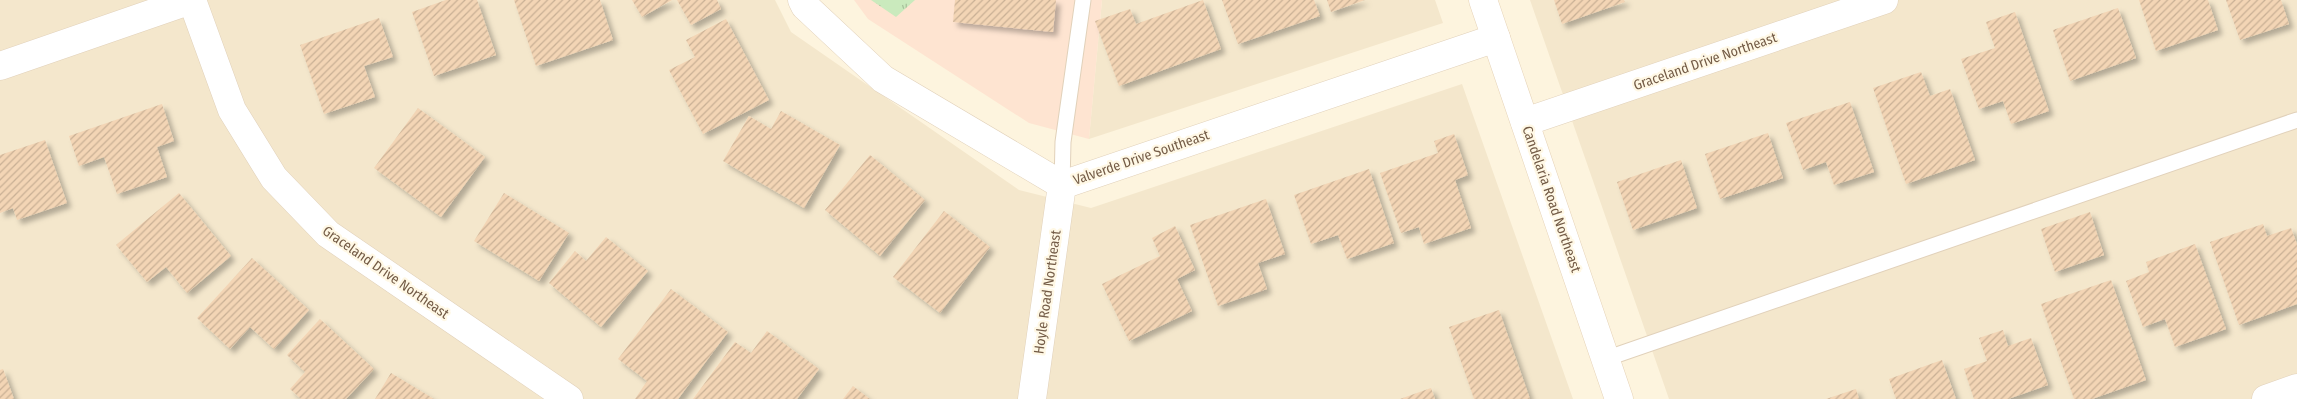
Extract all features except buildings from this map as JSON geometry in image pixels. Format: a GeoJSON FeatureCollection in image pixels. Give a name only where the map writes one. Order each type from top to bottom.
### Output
{"type":"FeatureCollection","features":[{"type":"Feature","properties":{"kind":"street"},"geometry":{"type":"LineString","coordinates":[[0,66],[192,0]]}},
{"type":"Feature","properties":{"kind":"street","name":"Graceland Drive Northeast"},"geometry":{"type":"LineString","coordinates":[[192,0],[232,110],[274,178],[328,234],[569,399]]}},
{"type":"Feature","properties":{"kind":"street","name":"Valverde Drive Southeast"},"geometry":{"type":"LineString","coordinates":[[802,0],[805,6],[883,78],[1062,185],[1496,38]]}},
{"type":"Feature","properties":{"kind":"street","name":"Candelaria Road Northeast"},"geometry":{"type":"LineString","coordinates":[[1484,0],[1619,399]]}},
{"type":"Feature","properties":{"kind":"street","name":"Graceland Drive Northeast"},"geometry":{"type":"LineString","coordinates":[[1526,122],[1884,0]]}},
{"type":"Feature","properties":{"kind":"street","name":"Hoyle Road Northeast"},"geometry":{"type":"LineString","coordinates":[[1032,399],[1062,185]]}},
{"type":"Feature","properties":{"kind":"street"},"geometry":{"type":"LineString","coordinates":[[2266,399],[2297,388]]}},
{"type":"Feature","properties":{"kind":"lane"},"geometry":{"type":"LineString","coordinates":[[1062,185],[1063,142],[1083,0]]}},
{"type":"Feature","properties":{"kind":"lane"},"geometry":{"type":"LineString","coordinates":[[1605,359],[2297,120]]}},
{"type":"Feature","properties":{"kind":"shaded area"},"geometry":{"type":"Polygon","coordinates":[[[0,0],[775,0],[791,32],[1019,190],[1091,208],[1462,84],[1573,399],[0,399],[0,0]]]}},
{"type":"Feature","properties":{"kind":"shaded area"},"geometry":{"type":"Polygon","coordinates":[[[854,0],[1102,0],[1089,139],[1029,123],[868,19],[854,0]]]}},
{"type":"Feature","properties":{"kind":"shaded area"},"geometry":{"type":"Polygon","coordinates":[[[1102,0],[1435,0],[1443,23],[1089,139],[1102,0]]]}},
{"type":"Feature","properties":{"kind":"shaded area"},"geometry":{"type":"Polygon","coordinates":[[[1530,0],[2297,0],[2297,399],[1669,399],[1530,0]]]}},
{"type":"Feature","properties":{"kind":"green space"},"geometry":{"type":"Polygon","coordinates":[[[871,0],[915,0],[896,17],[871,0]]]}}]}
